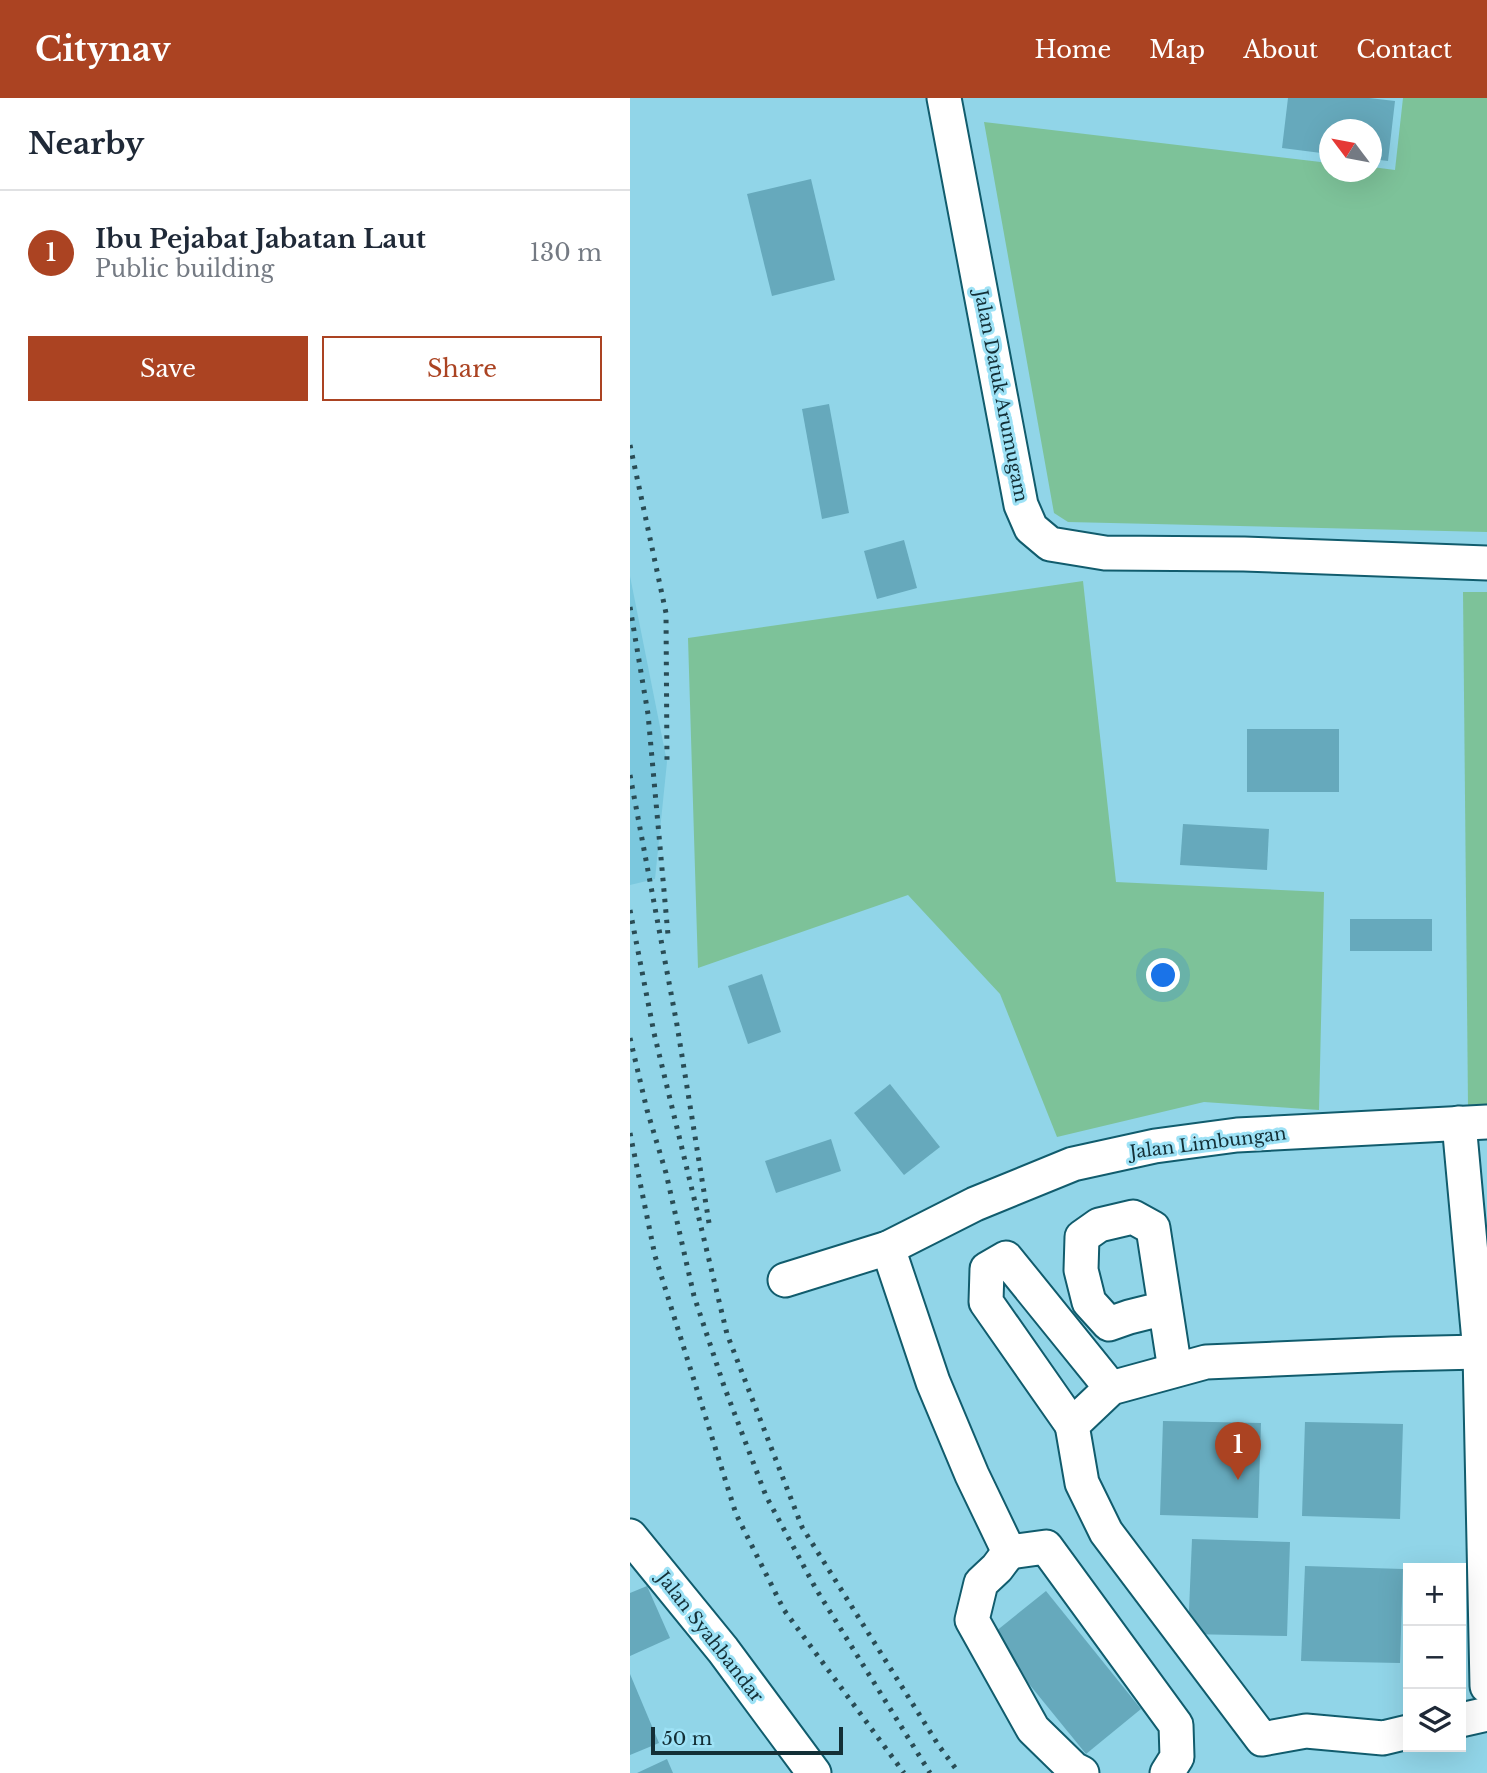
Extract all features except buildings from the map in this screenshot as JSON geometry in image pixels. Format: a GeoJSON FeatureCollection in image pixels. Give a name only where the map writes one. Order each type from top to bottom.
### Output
{"type":"FeatureCollection","features":[{"type":"Feature","properties":{"kind":"street","name":"Jalan Datuk Arumugam"},"geometry":{"type":"LineString","coordinates":[[944,98],[1021,505],[1031,528],[1050,544],[1105,553],[1244,554],[1487,563]]}},
{"type":"Feature","properties":{"kind":"street","name":"Jalan Limbungan"},"geometry":{"type":"LineString","coordinates":[[785,1280],[888,1248],[975,1204],[1073,1164],[1155,1146],[1237,1135],[1473,1122]]}},
{"type":"Feature","properties":{"kind":"street"},"geometry":{"type":"LineString","coordinates":[[1473,1122],[1487,1686]]}},
{"type":"Feature","properties":{"kind":"street"},"geometry":{"type":"LineString","coordinates":[[888,1248],[933,1382],[972,1475],[1009,1552]]}},
{"type":"Feature","properties":{"kind":"street"},"geometry":{"type":"LineString","coordinates":[[1111,1388],[1006,1258],[987,1269],[986,1302],[1072,1425],[1082,1483],[1107,1532],[1262,1739],[1306,1731],[1383,1738],[1403,1733]]}},
{"type":"Feature","properties":{"kind":"street"},"geometry":{"type":"LineString","coordinates":[[1165,1308],[1175,1370]]}},
{"type":"Feature","properties":{"kind":"street"},"geometry":{"type":"LineString","coordinates":[[1072,1425],[1111,1388],[1206,1362],[1480,1352]]}},
{"type":"Feature","properties":{"kind":"street","name":"Jalan Syahbandar"},"geometry":{"type":"LineString","coordinates":[[630,1536],[723,1650],[814,1773]]}},
{"type":"Feature","properties":{"kind":"street"},"geometry":{"type":"LineString","coordinates":[[1082,1773],[1074,1769],[1032,1729],[972,1620],[981,1583],[1009,1552],[1046,1548],[1176,1725],[1177,1757],[1167,1773]]}},
{"type":"Feature","properties":{"kind":"street"},"geometry":{"type":"LineString","coordinates":[[1466,1719],[1487,1714]]}},
{"type":"Feature","properties":{"kind":"shaded area"},"geometry":{"type":"Polygon","coordinates":[[[630,576],[667,762],[655,879],[630,885],[630,576]]]}},
{"type":"Feature","properties":{"kind":"green space"},"geometry":{"type":"Polygon","coordinates":[[[1403,98],[1487,98],[1487,532],[1068,522],[1054,513],[984,122],[1319,162],[1319,182],[1382,182],[1382,168],[1395,170],[1403,98]]]}},
{"type":"Feature","properties":{"kind":"green space"},"geometry":{"type":"Polygon","coordinates":[[[1083,581],[1116,882],[1324,892],[1319,1110],[1204,1102],[1057,1137],[1000,994],[908,895],[698,968],[688,638],[1083,581]]]}},
{"type":"Feature","properties":{"kind":"green space"},"geometry":{"type":"Polygon","coordinates":[[[1463,592],[1487,592],[1487,1104],[1468,1105],[1463,592]]]}},
{"type":"Feature","properties":{"kind":"railway"},"geometry":{"type":"LineString","coordinates":[[630,445],[666,613],[667,762]]}},
{"type":"Feature","properties":{"kind":"railway"},"geometry":{"type":"LineString","coordinates":[[630,607],[648,714],[668,935]]}},
{"type":"Feature","properties":{"kind":"railway"},"geometry":{"type":"LineString","coordinates":[[630,775],[677,1025],[709,1223]]}},
{"type":"Feature","properties":{"kind":"railway"},"geometry":{"type":"LineString","coordinates":[[630,910],[654,1033],[727,1334],[802,1527],[939,1746],[959,1773]]}},
{"type":"Feature","properties":{"kind":"railway"},"geometry":{"type":"LineString","coordinates":[[630,1038],[647,1110],[666,1173],[694,1296],[724,1386],[766,1496],[816,1589],[930,1773]]}},
{"type":"Feature","properties":{"kind":"railway"},"geometry":{"type":"LineString","coordinates":[[630,1133],[655,1256],[736,1514],[784,1610],[904,1773]]}},
{"type":"Feature","properties":{"kind":"place","name":"Ibu Pejabat Jabatan Laut"},"geometry":{"type":"Point","coordinates":[1238,1480]}}]}
